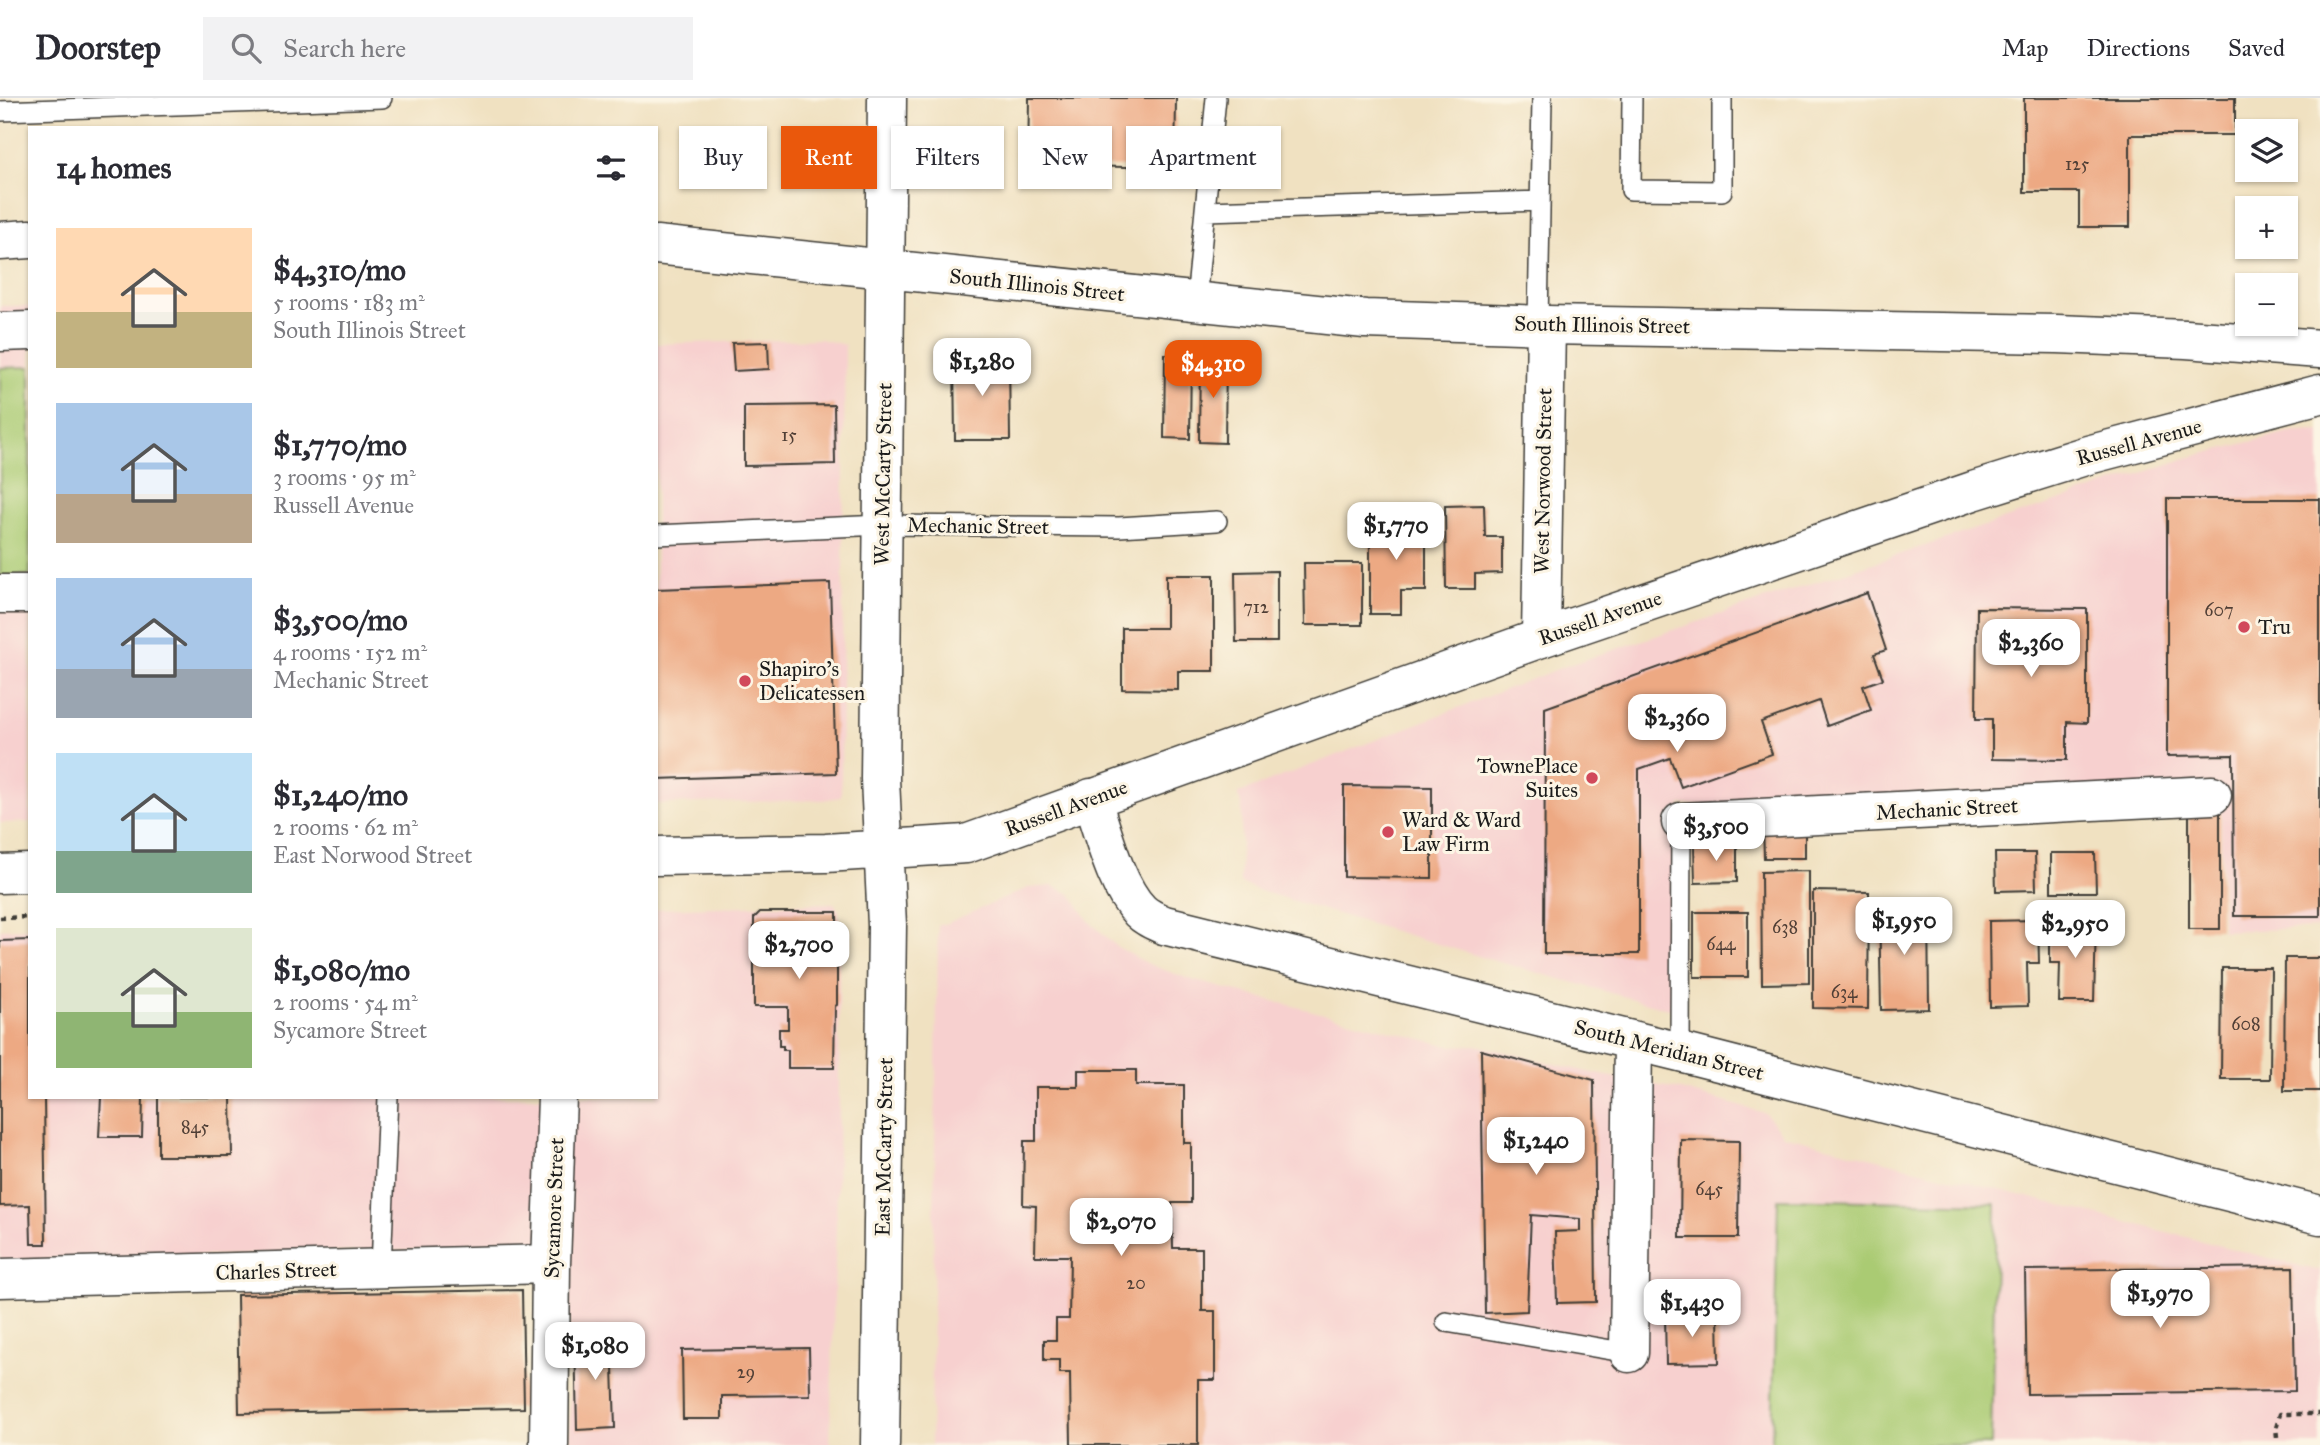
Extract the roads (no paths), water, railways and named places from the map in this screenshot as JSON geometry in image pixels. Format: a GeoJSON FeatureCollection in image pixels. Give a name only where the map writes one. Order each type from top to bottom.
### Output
{"type":"FeatureCollection","features":[{"type":"Feature","properties":{"kind":"main road","name":"West McCarty Street"},"geometry":{"type":"LineString","coordinates":[[885,849],[880,779],[887,98]]}},
{"type":"Feature","properties":{"kind":"main road"},"geometry":{"type":"LineString","coordinates":[[0,242],[28,239]]}},
{"type":"Feature","properties":{"kind":"main road","name":"South Illinois Street"},"geometry":{"type":"LineString","coordinates":[[658,245],[1365,319],[1542,325],[2057,334],[2186,339],[2320,349]]}},
{"type":"Feature","properties":{"kind":"main road","name":"West Norwood Street"},"geometry":{"type":"LineString","coordinates":[[1541,638],[1542,325]]}},
{"type":"Feature","properties":{"kind":"main road"},"geometry":{"type":"LineString","coordinates":[[0,332],[28,331]]}},
{"type":"Feature","properties":{"kind":"main road","name":"Russell Avenue"},"geometry":{"type":"LineString","coordinates":[[885,849],[967,844],[1541,638],[1973,491],[2088,455],[2320,394]]}},
{"type":"Feature","properties":{"kind":"main road"},"geometry":{"type":"LineString","coordinates":[[0,594],[28,594]]}},
{"type":"Feature","properties":{"kind":"main road","name":"Mechanic Street"},"geometry":{"type":"LineString","coordinates":[[1681,822],[2212,795]]}},
{"type":"Feature","properties":{"kind":"main road","name":"South Meridian Street"},"geometry":{"type":"LineString","coordinates":[[1091,798],[1124,886],[1139,910],[1148,918],[1164,925],[1680,1052],[2320,1215]]}},
{"type":"Feature","properties":{"kind":"main road"},"geometry":{"type":"LineString","coordinates":[[658,856],[885,849]]}},
{"type":"Feature","properties":{"kind":"main road","name":"East McCarty Street"},"geometry":{"type":"LineString","coordinates":[[880,1445],[887,925],[885,849]]}},
{"type":"Feature","properties":{"kind":"main road"},"geometry":{"type":"LineString","coordinates":[[0,874],[28,873]]}},
{"type":"Feature","properties":{"kind":"main road"},"geometry":{"type":"LineString","coordinates":[[1629,1353],[1633,1041]]}},
{"type":"Feature","properties":{"kind":"main road","name":"Sycamore Street"},"geometry":{"type":"LineString","coordinates":[[549,1445],[556,1099]]}},
{"type":"Feature","properties":{"kind":"main road","name":"Charles Street"},"geometry":{"type":"LineString","coordinates":[[0,1278],[551,1264]]}},
{"type":"Feature","properties":{"kind":"lane"},"geometry":{"type":"LineString","coordinates":[[0,111],[183,101],[382,98]]}},
{"type":"Feature","properties":{"kind":"lane"},"geometry":{"type":"LineString","coordinates":[[1196,301],[1216,98]]}},
{"type":"Feature","properties":{"kind":"lane","name":"West Norwood Street"},"geometry":{"type":"LineString","coordinates":[[1542,98],[1542,325]]}},
{"type":"Feature","properties":{"kind":"lane"},"geometry":{"type":"LineString","coordinates":[[1632,98],[1631,190],[1721,191],[1722,98]]}},
{"type":"Feature","properties":{"kind":"lane"},"geometry":{"type":"LineString","coordinates":[[1205,211],[1540,201]]}},
{"type":"Feature","properties":{"kind":"lane","name":"Mechanic Street"},"geometry":{"type":"LineString","coordinates":[[658,535],[882,525],[1118,527],[1217,521]]}},
{"type":"Feature","properties":{"kind":"lane"},"geometry":{"type":"LineString","coordinates":[[1680,1052],[1681,822]]}},
{"type":"Feature","properties":{"kind":"lane"},"geometry":{"type":"LineString","coordinates":[[382,1268],[387,1099]]}},
{"type":"Feature","properties":{"kind":"lane"},"geometry":{"type":"LineString","coordinates":[[1446,1322],[1629,1353]]}},
{"type":"Feature","properties":{"kind":"place","name":"Tru"},"geometry":{"type":"Point","coordinates":[2244,627]}},
{"type":"Feature","properties":{"kind":"place","name":"Shapiro's Delicatessen"},"geometry":{"type":"Point","coordinates":[745,681]}},
{"type":"Feature","properties":{"kind":"place","name":"TownePlace Suites"},"geometry":{"type":"Point","coordinates":[1592,778]}},
{"type":"Feature","properties":{"kind":"place","name":"Ward & Ward Law Firm"},"geometry":{"type":"Point","coordinates":[1388,832]}}]}
